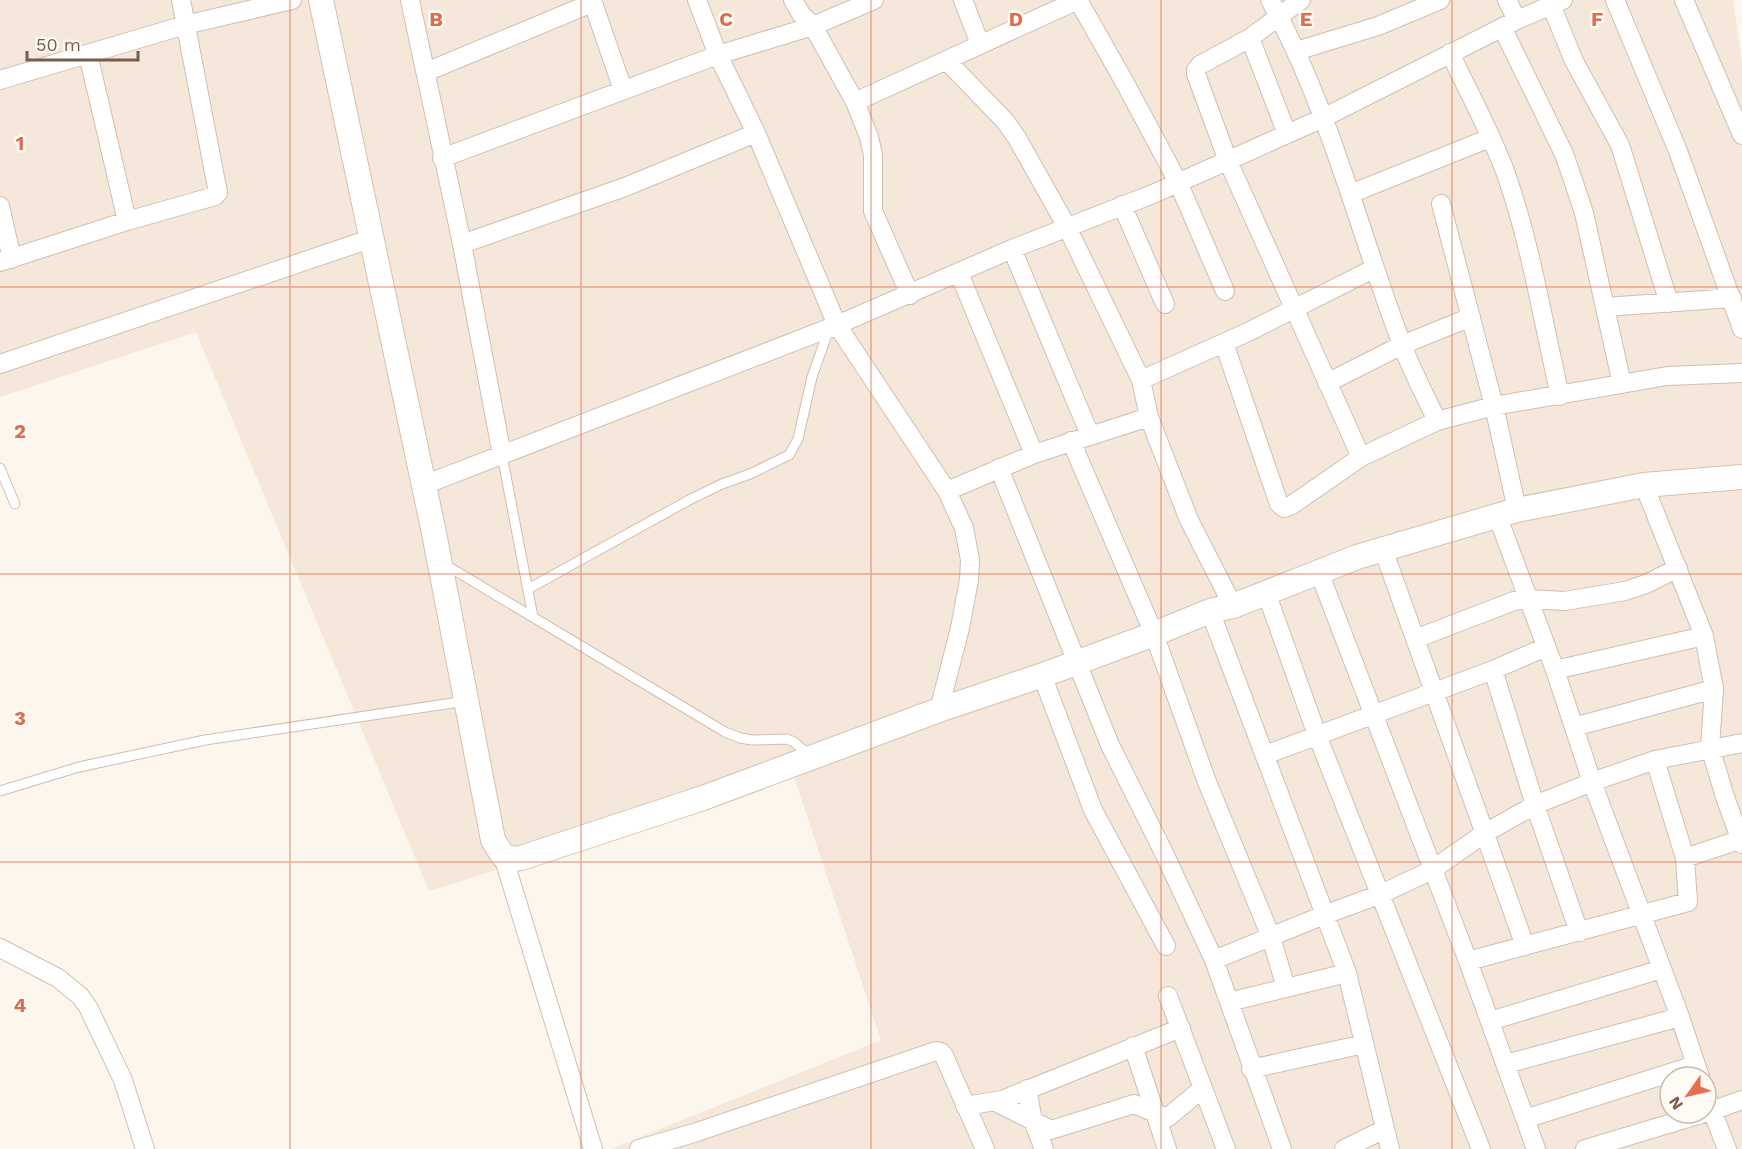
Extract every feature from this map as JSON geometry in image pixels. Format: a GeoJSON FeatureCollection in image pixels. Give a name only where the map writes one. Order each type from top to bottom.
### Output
{"type":"FeatureCollection","features":[{"type":"Feature","properties":{"kind":"street"},"geometry":{"type":"LineString","coordinates":[[0,206],[6,260],[216,196],[219,193],[181,0]]}},
{"type":"Feature","properties":{"kind":"street"},"geometry":{"type":"LineString","coordinates":[[0,80],[185,25],[292,0]]}},
{"type":"Feature","properties":{"kind":"street"},"geometry":{"type":"LineString","coordinates":[[321,0],[440,561],[493,840],[503,856],[593,1149]]}},
{"type":"Feature","properties":{"kind":"street"},"geometry":{"type":"LineString","coordinates":[[410,0],[462,244],[502,455]]}},
{"type":"Feature","properties":{"kind":"street"},"geometry":{"type":"LineString","coordinates":[[697,0],[718,55],[756,133],[833,327],[947,491],[964,528],[970,560],[966,603],[939,710]]}},
{"type":"Feature","properties":{"kind":"street"},"geometry":{"type":"LineString","coordinates":[[793,0],[801,14],[813,26],[855,102],[872,146],[873,211],[910,295]]}},
{"type":"Feature","properties":{"kind":"street"},"geometry":{"type":"LineString","coordinates":[[442,158],[718,55],[813,26],[873,0]]}},
{"type":"Feature","properties":{"kind":"street"},"geometry":{"type":"LineString","coordinates":[[963,0],[980,44]]}},
{"type":"Feature","properties":{"kind":"street"},"geometry":{"type":"LineString","coordinates":[[855,102],[1078,0],[1178,182],[1225,291]]}},
{"type":"Feature","properties":{"kind":"street"},"geometry":{"type":"LineString","coordinates":[[1270,0],[1296,51],[1323,118],[1402,345],[1437,421]]}},
{"type":"Feature","properties":{"kind":"street"},"geometry":{"type":"LineString","coordinates":[[1301,0],[1250,38],[1200,65],[1196,70],[1228,161],[1361,457]]}},
{"type":"Feature","properties":{"kind":"street"},"geometry":{"type":"LineString","coordinates":[[1507,0],[1509,23],[1564,154],[1584,213],[1623,384]]}},
{"type":"Feature","properties":{"kind":"street"},"geometry":{"type":"LineString","coordinates":[[1615,0],[1675,142],[1742,328]]}},
{"type":"Feature","properties":{"kind":"street"},"geometry":{"type":"LineString","coordinates":[[1684,0],[1742,135]]}},
{"type":"Feature","properties":{"kind":"street"},"geometry":{"type":"LineString","coordinates":[[426,72],[592,1],[623,90]]}},
{"type":"Feature","properties":{"kind":"street"},"geometry":{"type":"LineString","coordinates":[[1296,51],[1363,31],[1436,1]]}},
{"type":"Feature","properties":{"kind":"street"},"geometry":{"type":"LineString","coordinates":[[424,485],[833,327],[1012,249],[1154,194],[1323,118],[1509,23],[1557,3],[1574,61],[1620,145],[1669,303]]}},
{"type":"Feature","properties":{"kind":"street"},"geometry":{"type":"LineString","coordinates":[[1250,38],[1287,134]]}},
{"type":"Feature","properties":{"kind":"street"},"geometry":{"type":"LineString","coordinates":[[1450,53],[1505,172],[1523,232],[1560,396]]}},
{"type":"Feature","properties":{"kind":"street"},"geometry":{"type":"LineString","coordinates":[[88,54],[128,221]]}},
{"type":"Feature","properties":{"kind":"street"},"geometry":{"type":"LineString","coordinates":[[947,61],[1005,121],[1017,138],[1067,227],[1141,380],[1149,417],[1222,609],[1264,755],[1347,974],[1390,1149]]}},
{"type":"Feature","properties":{"kind":"street"},"geometry":{"type":"LineString","coordinates":[[462,244],[625,187],[756,133]]}},
{"type":"Feature","properties":{"kind":"street"},"geometry":{"type":"LineString","coordinates":[[1350,194],[1490,138]]}},
{"type":"Feature","properties":{"kind":"street"},"geometry":{"type":"LineString","coordinates":[[1441,204],[1494,406],[1507,512],[1528,599],[1555,670],[1592,782],[1680,1017],[1695,1065]]}},
{"type":"Feature","properties":{"kind":"street"},"geometry":{"type":"LineString","coordinates":[[1122,205],[1166,304]]}},
{"type":"Feature","properties":{"kind":"street"},"geometry":{"type":"LineString","coordinates":[[0,364],[373,238]]}},
{"type":"Feature","properties":{"kind":"street"},"geometry":{"type":"LineString","coordinates":[[1012,249],[1090,435]]}},
{"type":"Feature","properties":{"kind":"street"},"geometry":{"type":"LineString","coordinates":[[1141,380],[1224,343],[1375,268]]}},
{"type":"Feature","properties":{"kind":"street"},"geometry":{"type":"LineString","coordinates":[[959,273],[1034,454]]}},
{"type":"Feature","properties":{"kind":"street"},"geometry":{"type":"LineString","coordinates":[[1605,307],[1732,298]]}},
{"type":"Feature","properties":{"kind":"street"},"geometry":{"type":"LineString","coordinates":[[1327,383],[1402,345],[1471,317]]}},
{"type":"Feature","properties":{"kind":"street"},"geometry":{"type":"LineString","coordinates":[[1224,343],[1281,507],[1284,508],[1292,505],[1361,457],[1437,421],[1494,406],[1667,376],[1742,373]]}},
{"type":"Feature","properties":{"kind":"street"},"geometry":{"type":"LineString","coordinates":[[947,491],[1034,454],[1149,417]]}},
{"type":"Feature","properties":{"kind":"street"},"geometry":{"type":"LineString","coordinates":[[1071,441],[1154,634],[1207,782],[1270,937],[1286,988]]}},
{"type":"Feature","properties":{"kind":"street"},"geometry":{"type":"LineString","coordinates":[[999,468],[1075,663],[1114,755],[1163,851],[1214,960],[1251,1069],[1282,1149]]}},
{"type":"Feature","properties":{"kind":"street"},"geometry":{"type":"LineString","coordinates":[[503,856],[521,858],[703,798],[1383,549],[1507,512],[1644,485],[1742,477]]}},
{"type":"Feature","properties":{"kind":"street"},"geometry":{"type":"LineString","coordinates":[[1644,485],[1704,636],[1714,689],[1710,747],[1725,797],[1742,841],[1685,858]]}},
{"type":"Feature","properties":{"kind":"street"},"geometry":{"type":"LineString","coordinates":[[1383,549],[1526,946]]}},
{"type":"Feature","properties":{"kind":"street"},"geometry":{"type":"LineString","coordinates":[[1415,639],[1514,601],[1528,599],[1565,601],[1625,591],[1678,568]]}},
{"type":"Feature","properties":{"kind":"street"},"geometry":{"type":"LineString","coordinates":[[1319,572],[1468,961],[1536,1149]]}},
{"type":"Feature","properties":{"kind":"street"},"geometry":{"type":"LineString","coordinates":[[1266,592],[1317,735],[1481,1149]]}},
{"type":"Feature","properties":{"kind":"street"},"geometry":{"type":"LineString","coordinates":[[1555,670],[1704,636]]}},
{"type":"Feature","properties":{"kind":"street"},"geometry":{"type":"LineString","coordinates":[[1264,755],[1493,670],[1546,646]]}},
{"type":"Feature","properties":{"kind":"street"},"geometry":{"type":"LineString","coordinates":[[1493,670],[1535,805],[1579,932]]}},
{"type":"Feature","properties":{"kind":"street"},"geometry":{"type":"LineString","coordinates":[[1042,675],[1093,810],[1166,946]]}},
{"type":"Feature","properties":{"kind":"street"},"geometry":{"type":"LineString","coordinates":[[1574,727],[1714,689]]}},
{"type":"Feature","properties":{"kind":"street"},"geometry":{"type":"LineString","coordinates":[[1214,960],[1381,894],[1432,870],[1485,833],[1535,805],[1655,760],[1742,742]]}},
{"type":"Feature","properties":{"kind":"street"},"geometry":{"type":"LineString","coordinates":[[1468,961],[1688,902],[1685,858],[1655,760]]}},
{"type":"Feature","properties":{"kind":"street"},"geometry":{"type":"LineString","coordinates":[[0,948],[58,978],[80,996],[88,1007],[123,1080],[145,1149]]}},
{"type":"Feature","properties":{"kind":"street"},"geometry":{"type":"LineString","coordinates":[[1490,1021],[1662,969]]}},
{"type":"Feature","properties":{"kind":"street"},"geometry":{"type":"LineString","coordinates":[[1229,1002],[1347,974]]}},
{"type":"Feature","properties":{"kind":"street"},"geometry":{"type":"LineString","coordinates":[[1168,996],[1226,1149]]}},
{"type":"Feature","properties":{"kind":"street"},"geometry":{"type":"LineString","coordinates":[[1506,1064],[1680,1017]]}},
{"type":"Feature","properties":{"kind":"street"},"geometry":{"type":"LineString","coordinates":[[965,1106],[996,1102],[1181,1028]]}},
{"type":"Feature","properties":{"kind":"street"},"geometry":{"type":"LineString","coordinates":[[1251,1069],[1364,1044]]}},
{"type":"Feature","properties":{"kind":"street"},"geometry":{"type":"LineString","coordinates":[[1134,1046],[1167,1149]]}},
{"type":"Feature","properties":{"kind":"street"},"geometry":{"type":"LineString","coordinates":[[639,1149],[698,1141],[941,1052],[985,1149]]}},
{"type":"Feature","properties":{"kind":"street"},"geometry":{"type":"LineString","coordinates":[[1525,1119],[1658,1082]]}},
{"type":"Feature","properties":{"kind":"street"},"geometry":{"type":"LineString","coordinates":[[1027,1089],[1033,1121],[1044,1149]]}},
{"type":"Feature","properties":{"kind":"street"},"geometry":{"type":"LineString","coordinates":[[996,1102],[1047,1129],[1054,1130],[1134,1104],[1167,1118],[1202,1089]]}},
{"type":"Feature","properties":{"kind":"street"},"geometry":{"type":"LineString","coordinates":[[1718,1105],[1742,1100]]}},
{"type":"Feature","properties":{"kind":"street"},"geometry":{"type":"LineString","coordinates":[[1585,1149],[1658,1124]]}},
{"type":"Feature","properties":{"kind":"street"},"geometry":{"type":"LineString","coordinates":[[1715,1125],[1727,1149]]}},
{"type":"Feature","properties":{"kind":"street"},"geometry":{"type":"LineString","coordinates":[[1344,1149],[1385,1129]]}},
{"type":"Feature","properties":{"kind":"lane"},"geometry":{"type":"LineString","coordinates":[[528,589],[689,500],[750,474],[789,454],[798,439],[812,377],[833,327]]}},
{"type":"Feature","properties":{"kind":"lane"},"geometry":{"type":"LineString","coordinates":[[502,455],[533,617]]}},
{"type":"Feature","properties":{"kind":"lane"},"geometry":{"type":"LineString","coordinates":[[0,468],[15,504]]}},
{"type":"Feature","properties":{"kind":"lane"},"geometry":{"type":"LineString","coordinates":[[440,561],[725,732],[752,740],[787,739],[794,742],[811,758]]}},
{"type":"Feature","properties":{"kind":"lane"},"geometry":{"type":"LineString","coordinates":[[0,791],[79,767],[205,740],[466,701]]}},
{"type":"Feature","properties":{"kind":"shaded area"},"geometry":{"type":"Polygon","coordinates":[[[0,0],[1733,0],[1742,61],[1742,1149],[611,1149],[881,1040],[794,777],[429,891],[196,332],[0,397],[0,0]]]}}]}
